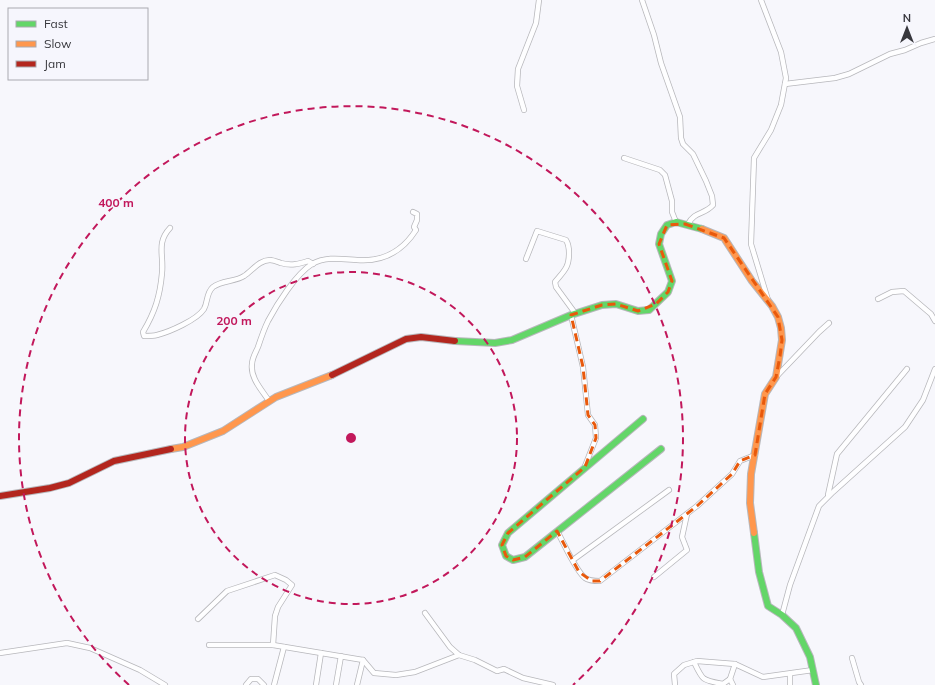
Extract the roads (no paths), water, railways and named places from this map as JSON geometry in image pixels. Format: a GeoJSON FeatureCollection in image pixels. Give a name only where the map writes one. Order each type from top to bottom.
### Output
{"type":"FeatureCollection","features":[{"type":"Feature","properties":{"kind":"street"},"geometry":{"type":"LineString","coordinates":[[524,110],[517,86],[518,69],[536,23],[539,0]]}},
{"type":"Feature","properties":{"kind":"street"},"geometry":{"type":"LineString","coordinates":[[642,0],[654,35],[661,63],[680,117],[681,138],[683,144],[693,154],[712,196],[713,205],[709,210],[692,217],[688,224],[691,226]]}},
{"type":"Feature","properties":{"kind":"street"},"geometry":{"type":"LineString","coordinates":[[761,0],[781,52],[786,78],[781,105],[771,130],[754,158],[751,244],[768,301]]}},
{"type":"Feature","properties":{"kind":"street"},"geometry":{"type":"LineString","coordinates":[[785,84],[835,78],[849,74],[890,54],[935,39]]}},
{"type":"Feature","properties":{"kind":"street"},"geometry":{"type":"LineString","coordinates":[[624,158],[660,170],[666,175],[672,201],[672,212],[676,222]]}},
{"type":"Feature","properties":{"kind":"street"},"geometry":{"type":"LineString","coordinates":[[269,401],[253,377],[252,363],[267,322],[301,273],[313,264],[325,260],[339,258],[359,260],[392,254],[409,242],[416,230],[414,227],[417,220],[416,214],[413,212]]}},
{"type":"Feature","properties":{"kind":"street"},"geometry":{"type":"LineString","coordinates":[[0,496],[50,488],[69,483],[114,461],[183,447],[223,431],[276,397],[343,370],[406,339],[421,337],[446,341],[495,343],[512,340],[573,314],[602,305],[616,304],[638,311],[649,310],[668,292],[672,281],[659,244],[661,234],[667,225],[676,222],[724,238],[752,281],[768,301],[778,317],[781,328],[782,340],[776,377]]}},
{"type":"Feature","properties":{"kind":"street"},"geometry":{"type":"LineString","coordinates":[[170,228],[166,232],[161,243],[162,271],[159,293],[155,310],[143,332],[144,336],[155,336],[179,326],[195,317],[203,311],[207,304],[208,294],[213,287],[223,282],[244,277],[261,263],[270,260],[297,265],[308,261],[313,264]]}},
{"type":"Feature","properties":{"kind":"street"},"geometry":{"type":"LineString","coordinates":[[526,260],[537,231],[566,240],[569,245],[569,263],[567,269],[555,282],[556,287],[573,314],[583,368],[588,415],[595,425],[596,438],[585,466]]}},
{"type":"Feature","properties":{"kind":"street"},"geometry":{"type":"LineString","coordinates":[[878,299],[892,292],[904,291],[931,314],[935,321]]}},
{"type":"Feature","properties":{"kind":"street"},"geometry":{"type":"LineString","coordinates":[[816,685],[810,657],[796,628],[782,615],[768,606],[760,572],[750,503],[751,474],[765,394],[776,377],[819,332],[830,323]]}},
{"type":"Feature","properties":{"kind":"street"},"geometry":{"type":"LineString","coordinates":[[828,497],[837,454],[907,369]]}},
{"type":"Feature","properties":{"kind":"street"},"geometry":{"type":"LineString","coordinates":[[782,615],[790,585],[819,506],[905,426],[922,400],[935,369]]}},
{"type":"Feature","properties":{"kind":"street"},"geometry":{"type":"LineString","coordinates":[[643,419],[585,466],[508,533],[502,545],[506,556],[513,560],[525,557],[662,449]]}},
{"type":"Feature","properties":{"kind":"street"},"geometry":{"type":"LineString","coordinates":[[557,531],[579,572],[585,578],[592,581],[600,580],[686,514],[732,474],[740,461],[755,456]]}},
{"type":"Feature","properties":{"kind":"street"},"geometry":{"type":"LineString","coordinates":[[573,560],[669,490]]}},
{"type":"Feature","properties":{"kind":"street"},"geometry":{"type":"LineString","coordinates":[[654,578],[687,550],[682,537],[686,514]]}},
{"type":"Feature","properties":{"kind":"street"},"geometry":{"type":"LineString","coordinates":[[198,619],[227,591],[275,575],[286,580],[292,585],[278,607],[275,616],[273,645]]}},
{"type":"Feature","properties":{"kind":"street"},"geometry":{"type":"LineString","coordinates":[[425,614],[450,647],[459,655],[475,660],[497,672],[504,669],[523,678],[553,685]]}},
{"type":"Feature","properties":{"kind":"street"},"geometry":{"type":"LineString","coordinates":[[0,652],[67,643],[90,648],[140,670],[165,685]]}},
{"type":"Feature","properties":{"kind":"street"},"geometry":{"type":"LineString","coordinates":[[209,645],[273,645],[363,660],[374,673],[396,675],[414,672],[459,655]]}},
{"type":"Feature","properties":{"kind":"street"},"geometry":{"type":"LineString","coordinates":[[274,685],[284,647]]}},
{"type":"Feature","properties":{"kind":"street"},"geometry":{"type":"LineString","coordinates":[[316,685],[321,653]]}},
{"type":"Feature","properties":{"kind":"street"},"geometry":{"type":"LineString","coordinates":[[336,685],[341,656]]}},
{"type":"Feature","properties":{"kind":"street"},"geometry":{"type":"LineString","coordinates":[[852,658],[861,685]]}},
{"type":"Feature","properties":{"kind":"street"},"geometry":{"type":"LineString","coordinates":[[357,685],[363,660]]}},
{"type":"Feature","properties":{"kind":"street"},"geometry":{"type":"LineString","coordinates":[[675,685],[674,674],[684,665],[697,661],[734,664],[763,677],[813,670]]}},
{"type":"Feature","properties":{"kind":"street"},"geometry":{"type":"LineString","coordinates":[[694,662],[701,677],[706,681],[723,684],[730,679],[734,664]]}},
{"type":"Feature","properties":{"kind":"street"},"geometry":{"type":"LineString","coordinates":[[790,674],[790,685]]}},
{"type":"Feature","properties":{"kind":"street"},"geometry":{"type":"LineString","coordinates":[[246,685],[251,679],[258,679],[264,685]]}},
{"type":"Feature","properties":{"kind":"street"},"geometry":{"type":"LineString","coordinates":[[730,679],[733,685]]}}]}
